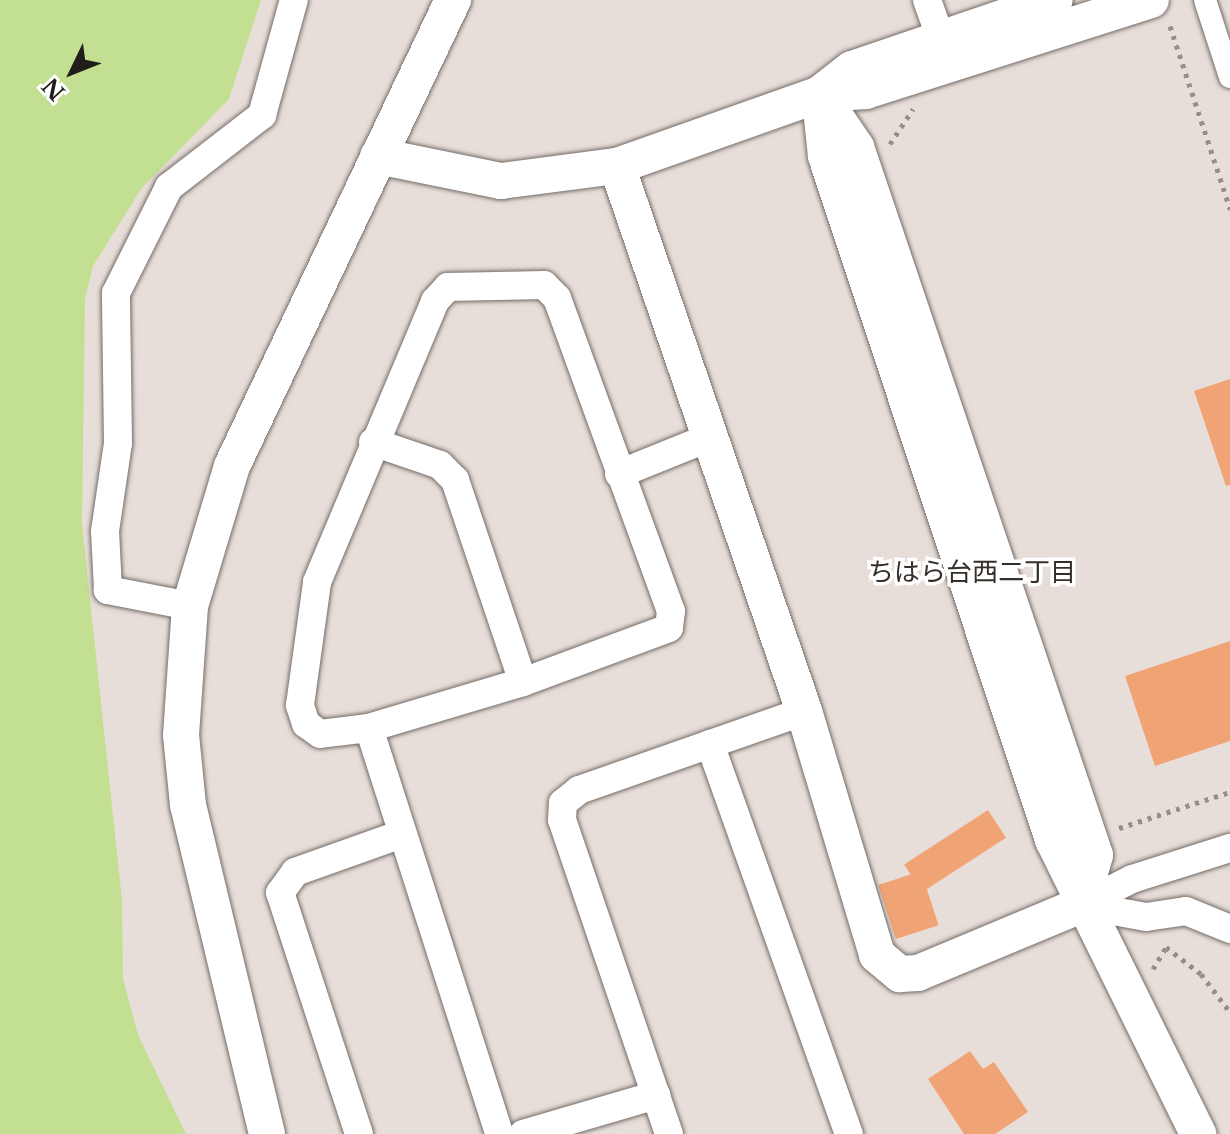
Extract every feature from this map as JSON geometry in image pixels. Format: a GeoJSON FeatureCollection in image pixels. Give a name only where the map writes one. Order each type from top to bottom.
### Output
{"type":"FeatureCollection","features":[{"type":"Feature","properties":{"kind":"street"},"geometry":{"type":"LineString","coordinates":[[190,606],[108,590],[105,531],[118,443],[116,293],[169,187],[262,115],[294,0]]}},
{"type":"Feature","properties":{"kind":"street"},"geometry":{"type":"LineString","coordinates":[[267,1134],[188,805],[181,735],[190,606],[232,466],[453,0]]}},
{"type":"Feature","properties":{"kind":"street"},"geometry":{"type":"LineString","coordinates":[[927,0],[941,39]]}},
{"type":"Feature","properties":{"kind":"street"},"geometry":{"type":"LineString","coordinates":[[820,94],[852,69],[1055,0]]}},
{"type":"Feature","properties":{"kind":"street"},"geometry":{"type":"LineString","coordinates":[[1205,0],[1230,77]]}},
{"type":"Feature","properties":{"kind":"street"},"geometry":{"type":"LineString","coordinates":[[378,156],[501,181],[617,166],[820,94],[866,91],[1159,19]]}},
{"type":"Feature","properties":{"kind":"street"},"geometry":{"type":"LineString","coordinates":[[820,94],[826,156],[1053,840],[1081,905],[1192,1123]]}},
{"type":"Feature","properties":{"kind":"street"},"geometry":{"type":"LineString","coordinates":[[617,166],[804,711],[885,967],[918,973],[1081,905],[1132,879],[1230,848]]}},
{"type":"Feature","properties":{"kind":"street"},"geometry":{"type":"LineString","coordinates":[[544,285],[557,298],[671,611],[669,628],[523,682],[369,728],[320,734],[306,724],[300,705],[317,582],[373,442],[435,301],[448,287],[544,285]]}},
{"type":"Feature","properties":{"kind":"street"},"geometry":{"type":"LineString","coordinates":[[619,474],[708,438]]}},
{"type":"Feature","properties":{"kind":"street"},"geometry":{"type":"LineString","coordinates":[[373,442],[440,465],[455,480],[523,682]]}},
{"type":"Feature","properties":{"kind":"street"},"geometry":{"type":"LineString","coordinates":[[669,1134],[562,820],[563,803],[579,790],[804,711]]}},
{"type":"Feature","properties":{"kind":"street"},"geometry":{"type":"LineString","coordinates":[[369,728],[499,1134]]}},
{"type":"Feature","properties":{"kind":"street"},"geometry":{"type":"LineString","coordinates":[[710,744],[849,1134]]}},
{"type":"Feature","properties":{"kind":"street"},"geometry":{"type":"LineString","coordinates":[[359,1134],[280,893],[295,872],[402,834]]}},
{"type":"Feature","properties":{"kind":"street"},"geometry":{"type":"LineString","coordinates":[[1081,905],[1146,917],[1186,911],[1230,929]]}},
{"type":"Feature","properties":{"kind":"street"},"geometry":{"type":"LineString","coordinates":[[523,1134],[656,1095]]}},
{"type":"Feature","properties":{"kind":"path"},"geometry":{"type":"LineString","coordinates":[[1185,21],[1159,19],[1230,209]]}},
{"type":"Feature","properties":{"kind":"path"},"geometry":{"type":"LineString","coordinates":[[893,161],[888,146],[914,109],[929,104]]}},
{"type":"Feature","properties":{"kind":"path"},"geometry":{"type":"LineString","coordinates":[[1115,815],[1120,830],[1230,792]]}},
{"type":"Feature","properties":{"kind":"path"},"geometry":{"type":"LineString","coordinates":[[1155,982],[1153,968],[1166,947],[1201,974],[1230,1012]]}},
{"type":"Feature","properties":{"kind":"green space"},"geometry":{"type":"Polygon","coordinates":[[[0,0],[261,0],[229,99],[141,189],[93,266],[85,299],[82,524],[122,900],[123,979],[138,1035],[186,1134],[0,1134],[0,0]]]}},
{"type":"Feature","properties":{"kind":"building"},"geometry":{"type":"Polygon","coordinates":[[[1230,379],[1230,485],[1226,486],[1194,391],[1230,379]]]}},
{"type":"Feature","properties":{"kind":"building"},"geometry":{"type":"Polygon","coordinates":[[[1230,641],[1230,741],[1155,766],[1125,676],[1230,641]]]}},
{"type":"Feature","properties":{"kind":"building"},"geometry":{"type":"Polygon","coordinates":[[[988,810],[1006,838],[922,892],[904,864],[988,810]]]}},
{"type":"Feature","properties":{"kind":"building"},"geometry":{"type":"Polygon","coordinates":[[[921,871],[939,925],[896,939],[878,885],[921,871]]]}},
{"type":"Feature","properties":{"kind":"building"},"geometry":{"type":"Polygon","coordinates":[[[970,1051],[983,1069],[994,1062],[1028,1112],[995,1134],[964,1134],[928,1079],[970,1051]]]}},
{"type":"Feature","properties":{"kind":"district","name":"ちはら台西二丁目"},"geometry":{"type":"Point","coordinates":[972,573]}}]}
